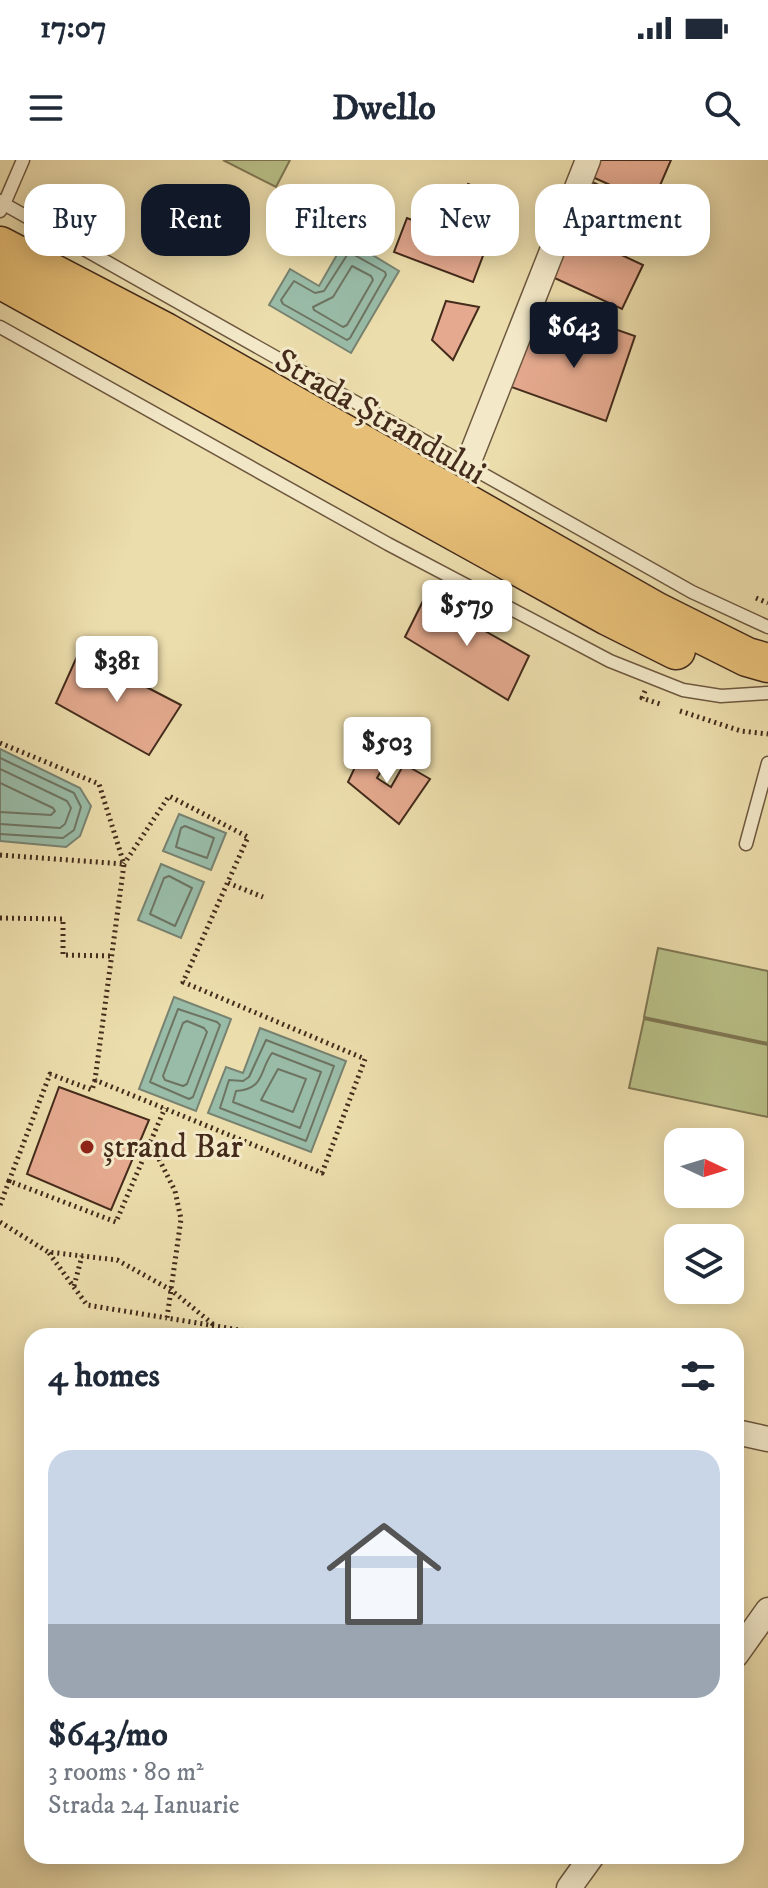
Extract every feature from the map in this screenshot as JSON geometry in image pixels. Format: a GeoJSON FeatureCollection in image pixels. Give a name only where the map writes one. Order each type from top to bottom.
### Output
{"type":"FeatureCollection","features":[{"type":"Feature","properties":{"kind":"main road"},"geometry":{"type":"LineString","coordinates":[[0,246],[160,348],[608,616],[688,656],[761,667]]}},
{"type":"Feature","properties":{"kind":"main road"},"geometry":{"type":"LineString","coordinates":[[0,279],[160,348]]}},
{"type":"Feature","properties":{"kind":"street"},"geometry":{"type":"LineString","coordinates":[[467,466],[588,160]]}},
{"type":"Feature","properties":{"kind":"street"},"geometry":{"type":"LineString","coordinates":[[744,1434],[768,1439]]}},
{"type":"Feature","properties":{"kind":"street"},"geometry":{"type":"LineString","coordinates":[[744,1644],[768,1610]]}},
{"type":"Feature","properties":{"kind":"street"},"geometry":{"type":"LineString","coordinates":[[569,1888],[586,1864]]}},
{"type":"Feature","properties":{"kind":"lane"},"geometry":{"type":"LineString","coordinates":[[1,205],[23,160]]}},
{"type":"Feature","properties":{"kind":"lane","name":"Strada Ștrandului"},"geometry":{"type":"LineString","coordinates":[[1,205],[692,592],[761,667]]}},
{"type":"Feature","properties":{"kind":"lane"},"geometry":{"type":"LineString","coordinates":[[0,327],[388,544],[610,661],[683,690],[721,696],[761,667]]}},
{"type":"Feature","properties":{"kind":"lane"},"geometry":{"type":"LineString","coordinates":[[746,844],[768,763]]}},
{"type":"Feature","properties":{"kind":"path"},"geometry":{"type":"LineString","coordinates":[[642,698],[741,731],[768,734]]}},
{"type":"Feature","properties":{"kind":"path"},"geometry":{"type":"LineString","coordinates":[[0,743],[99,784],[124,864],[92,1090],[50,1074],[0,1205]]}},
{"type":"Feature","properties":{"kind":"path"},"geometry":{"type":"LineString","coordinates":[[95,1080],[322,1173],[365,1059],[183,982],[248,837],[169,796],[124,864]]}},
{"type":"Feature","properties":{"kind":"path"},"geometry":{"type":"LineString","coordinates":[[0,855],[124,864]]}},
{"type":"Feature","properties":{"kind":"path"},"geometry":{"type":"LineString","coordinates":[[228,883],[263,897]]}},
{"type":"Feature","properties":{"kind":"path"},"geometry":{"type":"LineString","coordinates":[[0,918],[63,919],[63,955],[112,956]]}},
{"type":"Feature","properties":{"kind":"path"},"geometry":{"type":"LineString","coordinates":[[9,1181],[116,1222],[165,1108]]}},
{"type":"Feature","properties":{"kind":"path"},"geometry":{"type":"LineString","coordinates":[[151,1142],[175,1191],[181,1219],[167,1318]]}},
{"type":"Feature","properties":{"kind":"path"},"geometry":{"type":"LineString","coordinates":[[0,1222],[48,1252],[87,1305],[228,1328]]}},
{"type":"Feature","properties":{"kind":"path"},"geometry":{"type":"LineString","coordinates":[[48,1252],[117,1260],[171,1290],[216,1326]]}},
{"type":"Feature","properties":{"kind":"path"},"geometry":{"type":"LineString","coordinates":[[73,1287],[82,1256]]}},
{"type":"Feature","properties":{"kind":"green space"},"geometry":{"type":"Polygon","coordinates":[[[223,160],[290,160],[278,184],[270,184],[223,160]]]}},
{"type":"Feature","properties":{"kind":"green space"},"geometry":{"type":"Polygon","coordinates":[[[658,948],[768,971],[768,1043],[644,1017],[658,948]]]}},
{"type":"Feature","properties":{"kind":"green space"},"geometry":{"type":"Polygon","coordinates":[[[644,1019],[768,1045],[768,1117],[629,1088],[644,1019]]]}},
{"type":"Feature","properties":{"kind":"water"},"geometry":{"type":"Polygon","coordinates":[[[336,256],[374,256],[399,271],[351,353],[269,305],[290,269],[319,286],[336,256]]]}},
{"type":"Feature","properties":{"kind":"water"},"geometry":{"type":"Polygon","coordinates":[[[0,749],[80,788],[91,806],[80,836],[66,847],[0,841],[0,749]]]}},
{"type":"Feature","properties":{"kind":"water"},"geometry":{"type":"Polygon","coordinates":[[[179,814],[226,833],[211,870],[163,851],[179,814]]]}},
{"type":"Feature","properties":{"kind":"water"},"geometry":{"type":"Polygon","coordinates":[[[161,864],[204,882],[181,938],[138,920],[161,864]]]}},
{"type":"Feature","properties":{"kind":"water"},"geometry":{"type":"Polygon","coordinates":[[[174,997],[231,1019],[196,1111],[139,1089],[174,997]]]}},
{"type":"Feature","properties":{"kind":"water"},"geometry":{"type":"Polygon","coordinates":[[[260,1028],[346,1061],[311,1152],[208,1113],[226,1067],[243,1073],[260,1028]]]}},
{"type":"Feature","properties":{"kind":"building"},"geometry":{"type":"Polygon","coordinates":[[[595,160],[671,160],[661,184],[608,184],[588,175],[595,160]]]}},
{"type":"Feature","properties":{"kind":"building"},"geometry":{"type":"Polygon","coordinates":[[[407,218],[411,220],[411,256],[483,256],[473,282],[395,252],[407,218]]]}},
{"type":"Feature","properties":{"kind":"building"},"geometry":{"type":"Polygon","coordinates":[[[556,256],[624,256],[643,265],[622,309],[548,275],[556,256]]]}},
{"type":"Feature","properties":{"kind":"building"},"geometry":{"type":"Polygon","coordinates":[[[446,301],[479,307],[453,360],[432,340],[446,301]]]}},
{"type":"Feature","properties":{"kind":"building"},"geometry":{"type":"Polygon","coordinates":[[[586,319],[635,336],[606,421],[503,384],[520,335],[573,354],[586,319]]]}},
{"type":"Feature","properties":{"kind":"building"},"geometry":{"type":"Polygon","coordinates":[[[425,597],[529,656],[508,700],[405,637],[425,597]]]}},
{"type":"Feature","properties":{"kind":"building"},"geometry":{"type":"Polygon","coordinates":[[[79,652],[181,705],[149,755],[56,703],[79,652]]]}},
{"type":"Feature","properties":{"kind":"building"},"geometry":{"type":"Polygon","coordinates":[[[365,746],[388,759],[377,778],[391,787],[404,764],[430,779],[399,824],[348,782],[365,746]]]}},
{"type":"Feature","properties":{"kind":"building","name":"ștrand Bar"},"geometry":{"type":"Polygon","coordinates":[[[59,1087],[149,1120],[111,1210],[27,1174],[59,1087]]]}},
{"type":"Feature","properties":{"kind":"place","name":"ștrand Bar"},"geometry":{"type":"Point","coordinates":[87,1147]}}]}
